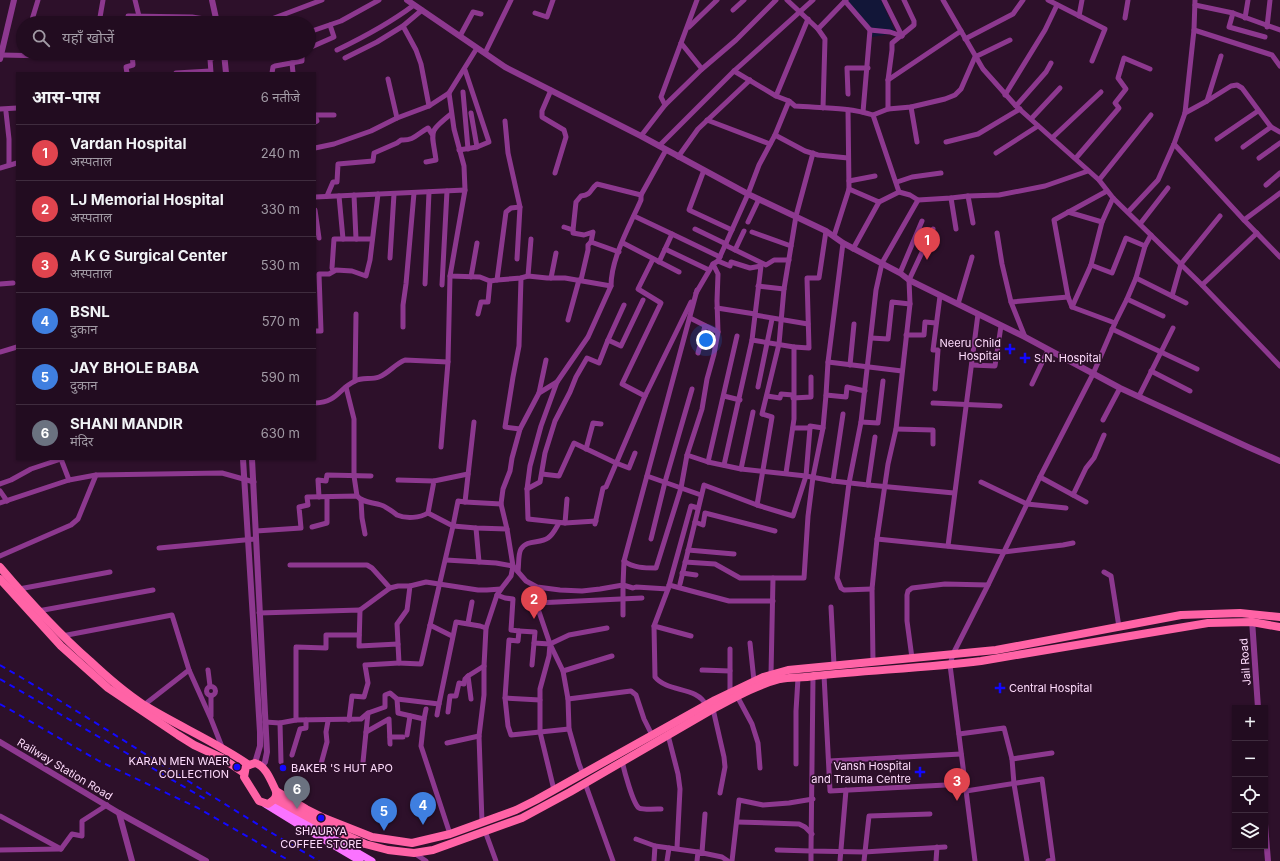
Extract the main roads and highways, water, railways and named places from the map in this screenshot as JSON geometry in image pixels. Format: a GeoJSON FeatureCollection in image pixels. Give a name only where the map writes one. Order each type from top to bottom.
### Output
{"type":"FeatureCollection","features":[{"type":"Feature","properties":{"kind":"main road"},"geometry":{"type":"LineString","coordinates":[[0,567],[62,636],[77,656],[144,704],[255,765],[272,799],[299,826],[360,861]]}},
{"type":"Feature","properties":{"kind":"main road"},"geometry":{"type":"LineString","coordinates":[[0,579],[31,614],[77,656],[108,688],[154,721],[194,745],[222,758],[244,773]]}},
{"type":"Feature","properties":{"kind":"main road"},"geometry":{"type":"LineString","coordinates":[[255,765],[246,766],[244,773],[245,780],[259,801],[272,799],[372,837],[412,843],[450,834],[516,810],[652,736],[733,695],[754,681],[771,674],[788,670],[834,665],[996,650],[1181,615],[1252,618],[1280,627]]}},
{"type":"Feature","properties":{"kind":"main road"},"geometry":{"type":"LineString","coordinates":[[733,695],[782,679],[950,665],[1208,623],[1252,618],[1280,617]]}},
{"type":"Feature","properties":{"kind":"main road"},"geometry":{"type":"LineString","coordinates":[[272,799],[365,844],[388,850],[414,853],[433,850],[485,830],[522,818],[668,735],[710,707]]}},
{"type":"Feature","properties":{"kind":"main road"},"geometry":{"type":"LineString","coordinates":[[272,799],[372,861]]}},
{"type":"Feature","properties":{"kind":"railway"},"geometry":{"type":"LineString","coordinates":[[0,665],[319,861]]}},
{"type":"Feature","properties":{"kind":"railway"},"geometry":{"type":"LineString","coordinates":[[0,679],[205,799]]}},
{"type":"Feature","properties":{"kind":"railway"},"geometry":{"type":"LineString","coordinates":[[0,704],[99,761],[198,808],[290,861]]}},
{"type":"Feature","properties":{"kind":"place","name":"Vardan Hospital"},"geometry":{"type":"Point","coordinates":[927,260]}},
{"type":"Feature","properties":{"kind":"place","name":"Neeru Child Hospital"},"geometry":{"type":"Point","coordinates":[1010,349]}},
{"type":"Feature","properties":{"kind":"place","name":"S.N. Hospital"},"geometry":{"type":"Point","coordinates":[1025,358]}},
{"type":"Feature","properties":{"kind":"place","name":"LJ Memorial Hospital"},"geometry":{"type":"Point","coordinates":[534,619]}},
{"type":"Feature","properties":{"kind":"place","name":"Central Hospital"},"geometry":{"type":"Point","coordinates":[1000,688]}},
{"type":"Feature","properties":{"kind":"place","name":"KARAN MEN WAER COLLECTION"},"geometry":{"type":"Point","coordinates":[237,767]}},
{"type":"Feature","properties":{"kind":"place","name":"BAKER 'S HUT APO"},"geometry":{"type":"Point","coordinates":[283,768]}},
{"type":"Feature","properties":{"kind":"place","name":"Vansh Hospital and Trauma Centre"},"geometry":{"type":"Point","coordinates":[920,772]}},
{"type":"Feature","properties":{"kind":"place","name":"A K G Surgical Center"},"geometry":{"type":"Point","coordinates":[957,801]}},
{"type":"Feature","properties":{"kind":"place","name":"SHANI MANDIR"},"geometry":{"type":"Point","coordinates":[297,809]}},
{"type":"Feature","properties":{"kind":"place","name":"SHAURYA COFFEE STORE"},"geometry":{"type":"Point","coordinates":[321,818]}},
{"type":"Feature","properties":{"kind":"place","name":"BSNL"},"geometry":{"type":"Point","coordinates":[423,825]}},
{"type":"Feature","properties":{"kind":"place","name":"JAY BHOLE BABA"},"geometry":{"type":"Point","coordinates":[384,831]}}]}
